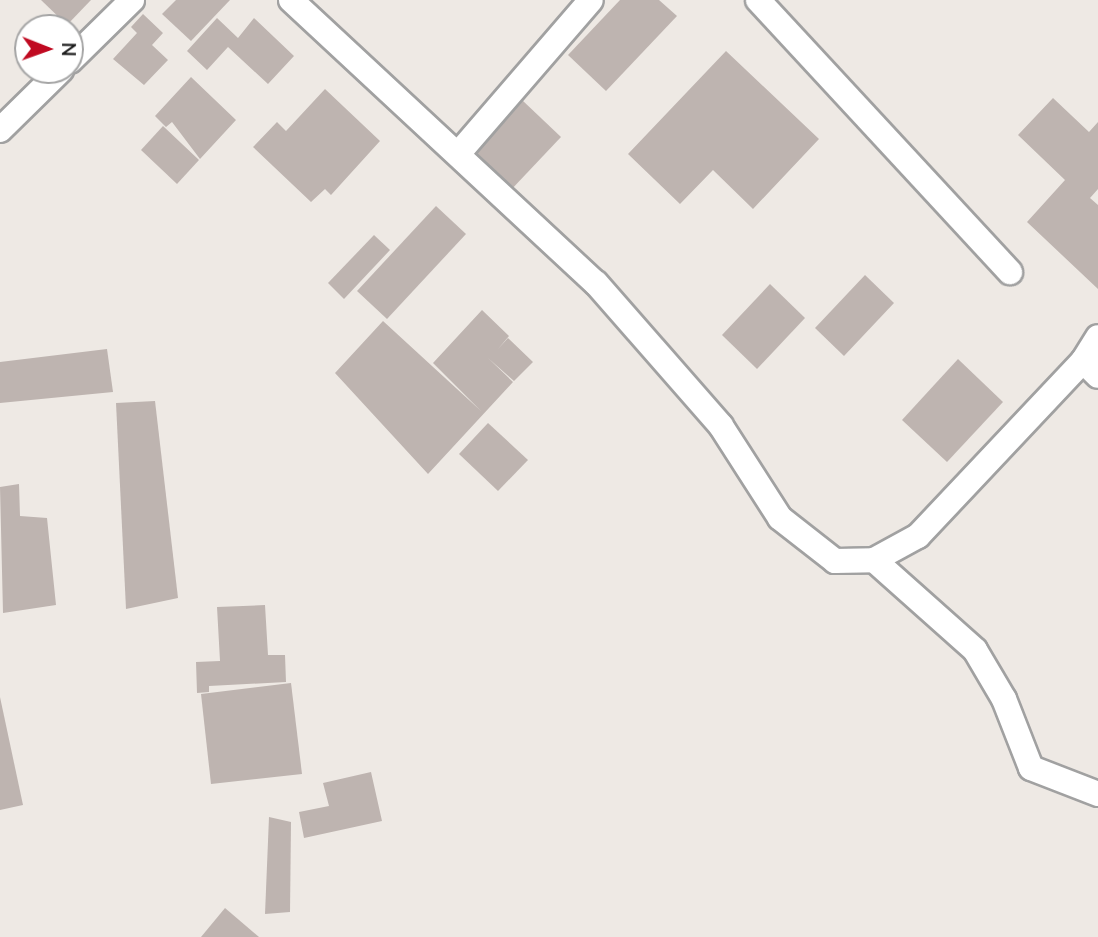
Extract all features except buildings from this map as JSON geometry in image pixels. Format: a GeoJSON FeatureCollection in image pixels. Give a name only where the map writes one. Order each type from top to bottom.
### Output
{"type":"FeatureCollection","features":[{"type":"Feature","properties":{"kind":"street"},"geometry":{"type":"LineString","coordinates":[[84,47],[132,0]]}},
{"type":"Feature","properties":{"kind":"street"},"geometry":{"type":"LineString","coordinates":[[291,0],[596,283],[721,426],[780,517],[835,561],[874,561],[918,536],[1090,369],[1098,337]]}},
{"type":"Feature","properties":{"kind":"street"},"geometry":{"type":"LineString","coordinates":[[457,154],[592,0]]}},
{"type":"Feature","properties":{"kind":"street"},"geometry":{"type":"LineString","coordinates":[[758,0],[1010,272]]}},
{"type":"Feature","properties":{"kind":"street"},"geometry":{"type":"LineString","coordinates":[[0,130],[47,84]]}},
{"type":"Feature","properties":{"kind":"street"},"geometry":{"type":"LineString","coordinates":[[874,561],[975,650],[1004,699],[1031,768],[1098,794]]}}]}
